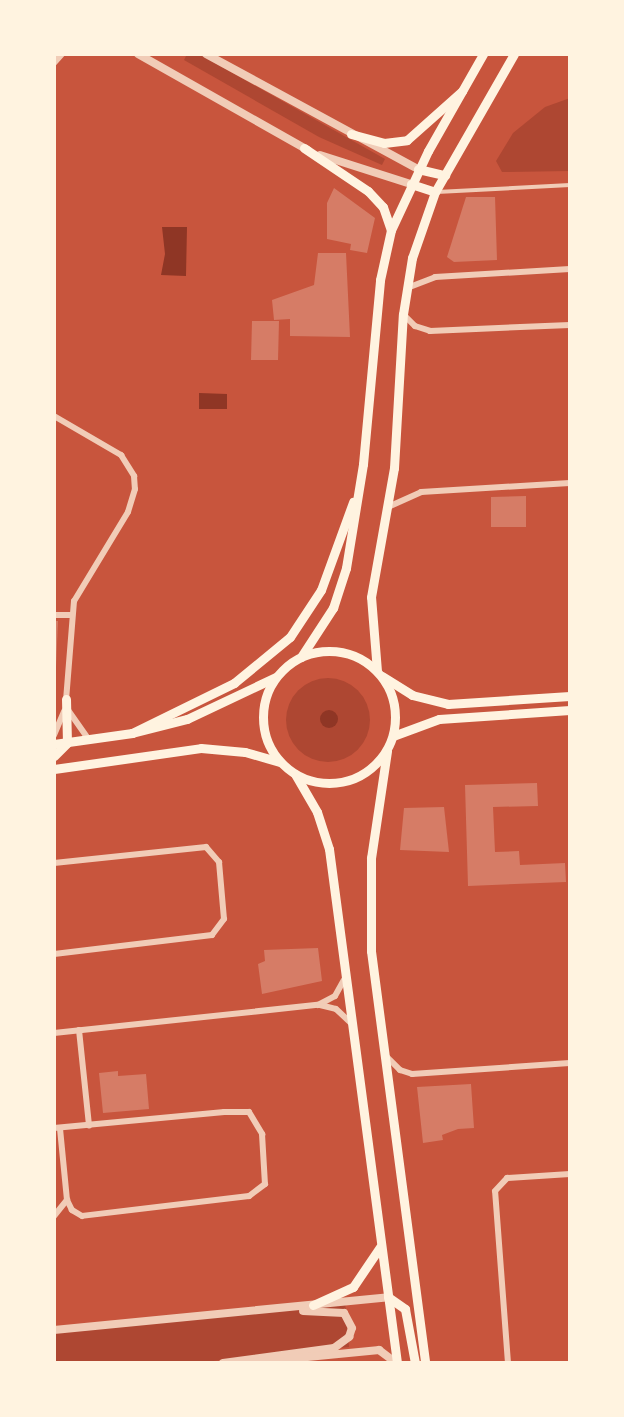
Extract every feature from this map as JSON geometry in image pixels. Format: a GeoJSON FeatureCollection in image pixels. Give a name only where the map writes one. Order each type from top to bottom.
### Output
{"type":"FeatureCollection","features":[{"type":"Feature","properties":{"kind":"main road"},"geometry":{"type":"LineString","coordinates":[[54,744],[132,733],[214,709],[277,676],[301,657],[323,627],[341,589],[359,484],[375,313],[391,230],[418,169],[483,54]]}},
{"type":"Feature","properties":{"kind":"main road"},"geometry":{"type":"LineString","coordinates":[[425,1363],[371,951],[370,889],[387,751],[393,736],[395,710],[379,673],[371,597],[388,507],[403,314],[418,232],[435,192],[514,54]]}},
{"type":"Feature","properties":{"kind":"main road"},"geometry":{"type":"LineString","coordinates":[[351,134],[384,143],[407,140],[463,90]]}},
{"type":"Feature","properties":{"kind":"main road"},"geometry":{"type":"LineString","coordinates":[[304,148],[368,191],[383,207],[391,230]]}},
{"type":"Feature","properties":{"kind":"main road"},"geometry":{"type":"LineString","coordinates":[[418,169],[445,175]]}},
{"type":"Feature","properties":{"kind":"main road"},"geometry":{"type":"LineString","coordinates":[[411,184],[435,192]]}},
{"type":"Feature","properties":{"kind":"main road"},"geometry":{"type":"LineString","coordinates":[[132,733],[234,683],[290,637],[320,590],[359,484]]}},
{"type":"Feature","properties":{"kind":"main road"},"geometry":{"type":"LineString","coordinates":[[301,657],[324,652],[349,654],[412,695],[448,704],[570,696]]}},
{"type":"Feature","properties":{"kind":"main road"},"geometry":{"type":"LineString","coordinates":[[277,676],[263,719],[265,734],[281,762],[295,774],[314,782],[356,778],[387,751]]}},
{"type":"Feature","properties":{"kind":"main road"},"geometry":{"type":"LineString","coordinates":[[54,756],[67,743],[66,699]]}},
{"type":"Feature","properties":{"kind":"main road"},"geometry":{"type":"LineString","coordinates":[[393,736],[439,719],[570,710]]}},
{"type":"Feature","properties":{"kind":"main road"},"geometry":{"type":"LineString","coordinates":[[54,769],[201,748],[244,752],[281,762]]}},
{"type":"Feature","properties":{"kind":"main road"},"geometry":{"type":"LineString","coordinates":[[295,774],[317,812],[329,849],[344,980],[397,1363]]}},
{"type":"Feature","properties":{"kind":"main road"},"geometry":{"type":"LineString","coordinates":[[313,1305],[353,1287],[371,1267],[381,1245]]}},
{"type":"Feature","properties":{"kind":"main road"},"geometry":{"type":"LineString","coordinates":[[388,1297],[405,1309],[415,1363]]}},
{"type":"Feature","properties":{"kind":"street"},"geometry":{"type":"LineString","coordinates":[[54,63],[62,54]]}},
{"type":"Feature","properties":{"kind":"street"},"geometry":{"type":"LineString","coordinates":[[138,54],[304,148],[411,184]]}},
{"type":"Feature","properties":{"kind":"street"},"geometry":{"type":"LineString","coordinates":[[206,54],[418,169]]}},
{"type":"Feature","properties":{"kind":"street"},"geometry":{"type":"LineString","coordinates":[[407,288],[435,277],[570,269]]}},
{"type":"Feature","properties":{"kind":"street"},"geometry":{"type":"LineString","coordinates":[[403,314],[415,326],[430,331],[570,325]]}},
{"type":"Feature","properties":{"kind":"street"},"geometry":{"type":"LineString","coordinates":[[54,416],[121,454],[134,476],[135,488],[128,512],[75,598],[66,699],[54,735]]}},
{"type":"Feature","properties":{"kind":"street"},"geometry":{"type":"LineString","coordinates":[[388,507],[421,492],[570,483]]}},
{"type":"Feature","properties":{"kind":"street"},"geometry":{"type":"LineString","coordinates":[[54,615],[72,615]]}},
{"type":"Feature","properties":{"kind":"street"},"geometry":{"type":"LineString","coordinates":[[66,699],[74,721],[89,740]]}},
{"type":"Feature","properties":{"kind":"street"},"geometry":{"type":"LineString","coordinates":[[54,863],[206,847],[219,862],[224,919],[212,935],[54,954]]}},
{"type":"Feature","properties":{"kind":"street"},"geometry":{"type":"LineString","coordinates":[[318,1005],[335,996],[344,980]]}},
{"type":"Feature","properties":{"kind":"street"},"geometry":{"type":"LineString","coordinates":[[54,1033],[318,1005],[336,1009],[350,1022]]}},
{"type":"Feature","properties":{"kind":"street"},"geometry":{"type":"LineString","coordinates":[[79,1030],[89,1125]]}},
{"type":"Feature","properties":{"kind":"street"},"geometry":{"type":"LineString","coordinates":[[384,1054],[400,1070],[412,1073],[570,1063]]}},
{"type":"Feature","properties":{"kind":"street"},"geometry":{"type":"LineString","coordinates":[[249,1112],[262,1134],[265,1184],[249,1196],[88,1215],[76,1214],[67,1200],[57,1128],[89,1125],[249,1112]]}},
{"type":"Feature","properties":{"kind":"street"},"geometry":{"type":"LineString","coordinates":[[508,1363],[495,1198],[498,1185],[514,1177],[570,1174]]}},
{"type":"Feature","properties":{"kind":"street"},"geometry":{"type":"LineString","coordinates":[[54,1216],[67,1200]]}},
{"type":"Feature","properties":{"kind":"street"},"geometry":{"type":"LineString","coordinates":[[54,1330],[388,1297]]}},
{"type":"Feature","properties":{"kind":"street"},"geometry":{"type":"LineString","coordinates":[[223,1363],[334,1348],[349,1337],[349,1319],[337,1310],[260,1310]]}},
{"type":"Feature","properties":{"kind":"street"},"geometry":{"type":"LineString","coordinates":[[247,1363],[379,1350],[397,1363]]}},
{"type":"Feature","properties":{"kind":"lane"},"geometry":{"type":"LineString","coordinates":[[435,192],[570,186]]}},
{"type":"Feature","properties":{"kind":"shaded area"},"geometry":{"type":"Polygon","coordinates":[[[187,54],[199,54],[385,159],[382,165],[319,137],[184,60],[187,54]]]}},
{"type":"Feature","properties":{"kind":"shaded area"},"geometry":{"type":"Polygon","coordinates":[[[570,98],[570,171],[502,172],[496,161],[513,133],[545,107],[570,98]]]}},
{"type":"Feature","properties":{"kind":"shaded area"},"geometry":{"type":"Polygon","coordinates":[[[162,227],[187,227],[186,276],[161,275],[165,254],[162,227]]]}},
{"type":"Feature","properties":{"kind":"shaded area"},"geometry":{"type":"Polygon","coordinates":[[[199,393],[227,394],[227,409],[199,409],[199,393]]]}},
{"type":"Feature","properties":{"kind":"shaded area"},"geometry":{"type":"Polygon","coordinates":[[[328,678],[344,681],[358,690],[367,704],[370,720],[367,736],[358,750],[344,759],[328,762],[312,759],[298,750],[289,736],[286,720],[289,704],[298,690],[312,681],[328,678]]]}},
{"type":"Feature","properties":{"kind":"shaded area"},"geometry":{"type":"Polygon","coordinates":[[[325,710],[333,710],[338,719],[336,726],[325,728],[320,723],[320,715],[325,710]]]}},
{"type":"Feature","properties":{"kind":"shaded area"},"geometry":{"type":"Polygon","coordinates":[[[345,1301],[349,1347],[194,1363],[54,1363],[54,1331],[345,1301]]]}},
{"type":"Feature","properties":{"kind":"building"},"geometry":{"type":"Polygon","coordinates":[[[334,188],[375,218],[367,253],[350,250],[351,244],[327,239],[327,203],[334,188]]]}},
{"type":"Feature","properties":{"kind":"building"},"geometry":{"type":"Polygon","coordinates":[[[466,197],[495,197],[497,260],[454,262],[447,257],[466,197]]]}},
{"type":"Feature","properties":{"kind":"building"},"geometry":{"type":"Polygon","coordinates":[[[318,253],[346,253],[350,337],[290,336],[290,319],[274,320],[272,300],[314,285],[318,253]]]}},
{"type":"Feature","properties":{"kind":"building"},"geometry":{"type":"Polygon","coordinates":[[[252,321],[279,321],[278,360],[251,360],[252,321]]]}},
{"type":"Feature","properties":{"kind":"building"},"geometry":{"type":"Polygon","coordinates":[[[526,496],[526,527],[491,527],[491,497],[526,496]]]}},
{"type":"Feature","properties":{"kind":"building"},"geometry":{"type":"Polygon","coordinates":[[[54,621],[58,621],[56,667],[54,667],[54,621]]]}},
{"type":"Feature","properties":{"kind":"building"},"geometry":{"type":"Polygon","coordinates":[[[537,783],[538,806],[493,807],[495,852],[519,851],[520,865],[565,863],[566,882],[468,886],[465,785],[537,783]]]}},
{"type":"Feature","properties":{"kind":"building"},"geometry":{"type":"Polygon","coordinates":[[[444,807],[449,852],[400,850],[404,808],[444,807]]]}},
{"type":"Feature","properties":{"kind":"building"},"geometry":{"type":"Polygon","coordinates":[[[318,948],[322,981],[262,994],[258,964],[265,961],[264,950],[318,948]]]}},
{"type":"Feature","properties":{"kind":"building"},"geometry":{"type":"Polygon","coordinates":[[[118,1071],[118,1076],[146,1074],[149,1109],[103,1113],[99,1073],[118,1071]]]}},
{"type":"Feature","properties":{"kind":"building"},"geometry":{"type":"Polygon","coordinates":[[[471,1084],[474,1128],[458,1129],[442,1135],[443,1140],[423,1143],[417,1087],[471,1084]]]}}]}
